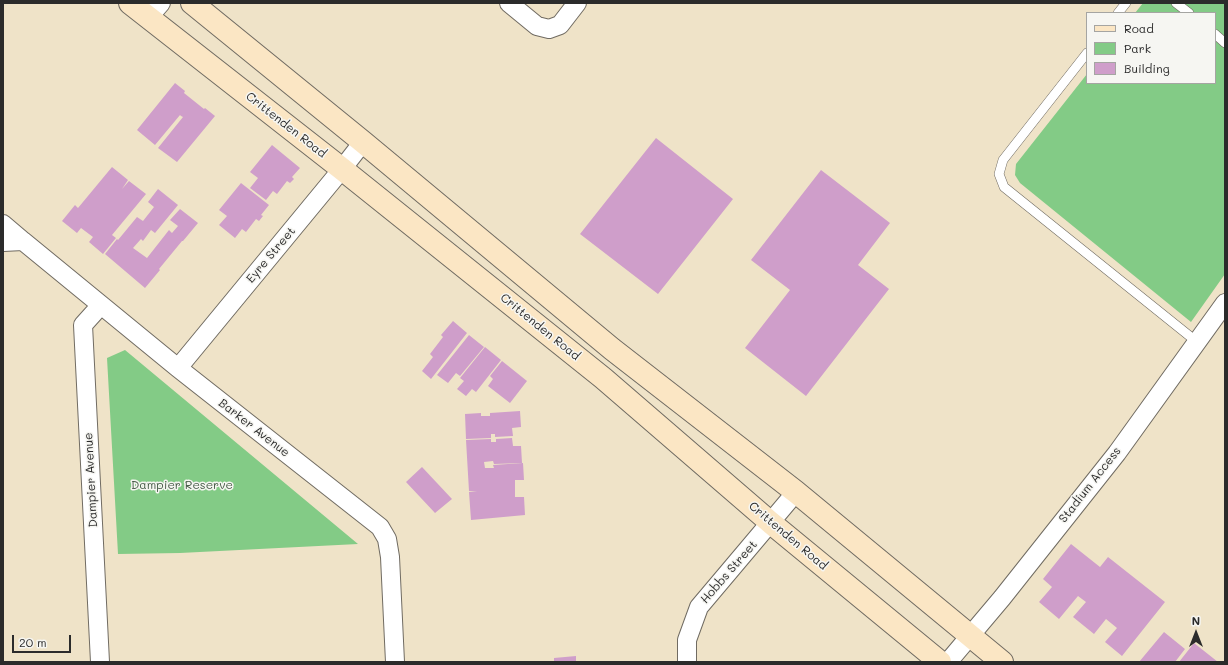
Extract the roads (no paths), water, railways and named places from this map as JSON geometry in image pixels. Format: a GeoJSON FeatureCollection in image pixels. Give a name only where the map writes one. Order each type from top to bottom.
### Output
{"type":"FeatureCollection","features":[{"type":"Feature","properties":{"kind":"main road","name":"Crittenden Road"},"geometry":{"type":"LineString","coordinates":[[130,3],[155,10],[342,169],[603,378],[771,523],[940,662]]}},
{"type":"Feature","properties":{"kind":"main road"},"geometry":{"type":"LineString","coordinates":[[192,3],[363,142],[612,349],[796,492],[1002,662]]}},
{"type":"Feature","properties":{"kind":"street"},"geometry":{"type":"LineString","coordinates":[[509,3],[537,26],[549,29],[560,25],[577,3]]}},
{"type":"Feature","properties":{"kind":"street","name":"Eyre Street"},"geometry":{"type":"LineString","coordinates":[[178,368],[363,142]]}},
{"type":"Feature","properties":{"kind":"street","name":"Barker Avenue"},"geometry":{"type":"LineString","coordinates":[[3,224],[178,368],[380,527],[387,539],[390,557],[395,662]]}},
{"type":"Feature","properties":{"kind":"street"},"geometry":{"type":"LineString","coordinates":[[3,242],[23,241]]}},
{"type":"Feature","properties":{"kind":"street","name":"Stadium Access"},"geometry":{"type":"LineString","coordinates":[[948,662],[1117,453],[1225,303]]}},
{"type":"Feature","properties":{"kind":"street","name":"Dampier Avenue"},"geometry":{"type":"LineString","coordinates":[[100,662],[83,325],[101,305]]}},
{"type":"Feature","properties":{"kind":"street","name":"Hobbs Street"},"geometry":{"type":"LineString","coordinates":[[688,662],[687,640],[699,607],[796,492]]}},
{"type":"Feature","properties":{"kind":"lane"},"geometry":{"type":"LineString","coordinates":[[1119,12],[1126,3]]}},
{"type":"Feature","properties":{"kind":"lane"},"geometry":{"type":"LineString","coordinates":[[1176,3],[1188,12]]}},
{"type":"Feature","properties":{"kind":"lane"},"geometry":{"type":"LineString","coordinates":[[1216,35],[1225,43]]}},
{"type":"Feature","properties":{"kind":"lane"},"geometry":{"type":"LineString","coordinates":[[1086,54],[1003,160],[999,174],[1004,188],[1197,342]]}},
{"type":"Feature","properties":{"kind":"park label","name":"Dampier Reserve"},"geometry":{"type":"Point","coordinates":[182,485]}}]}
